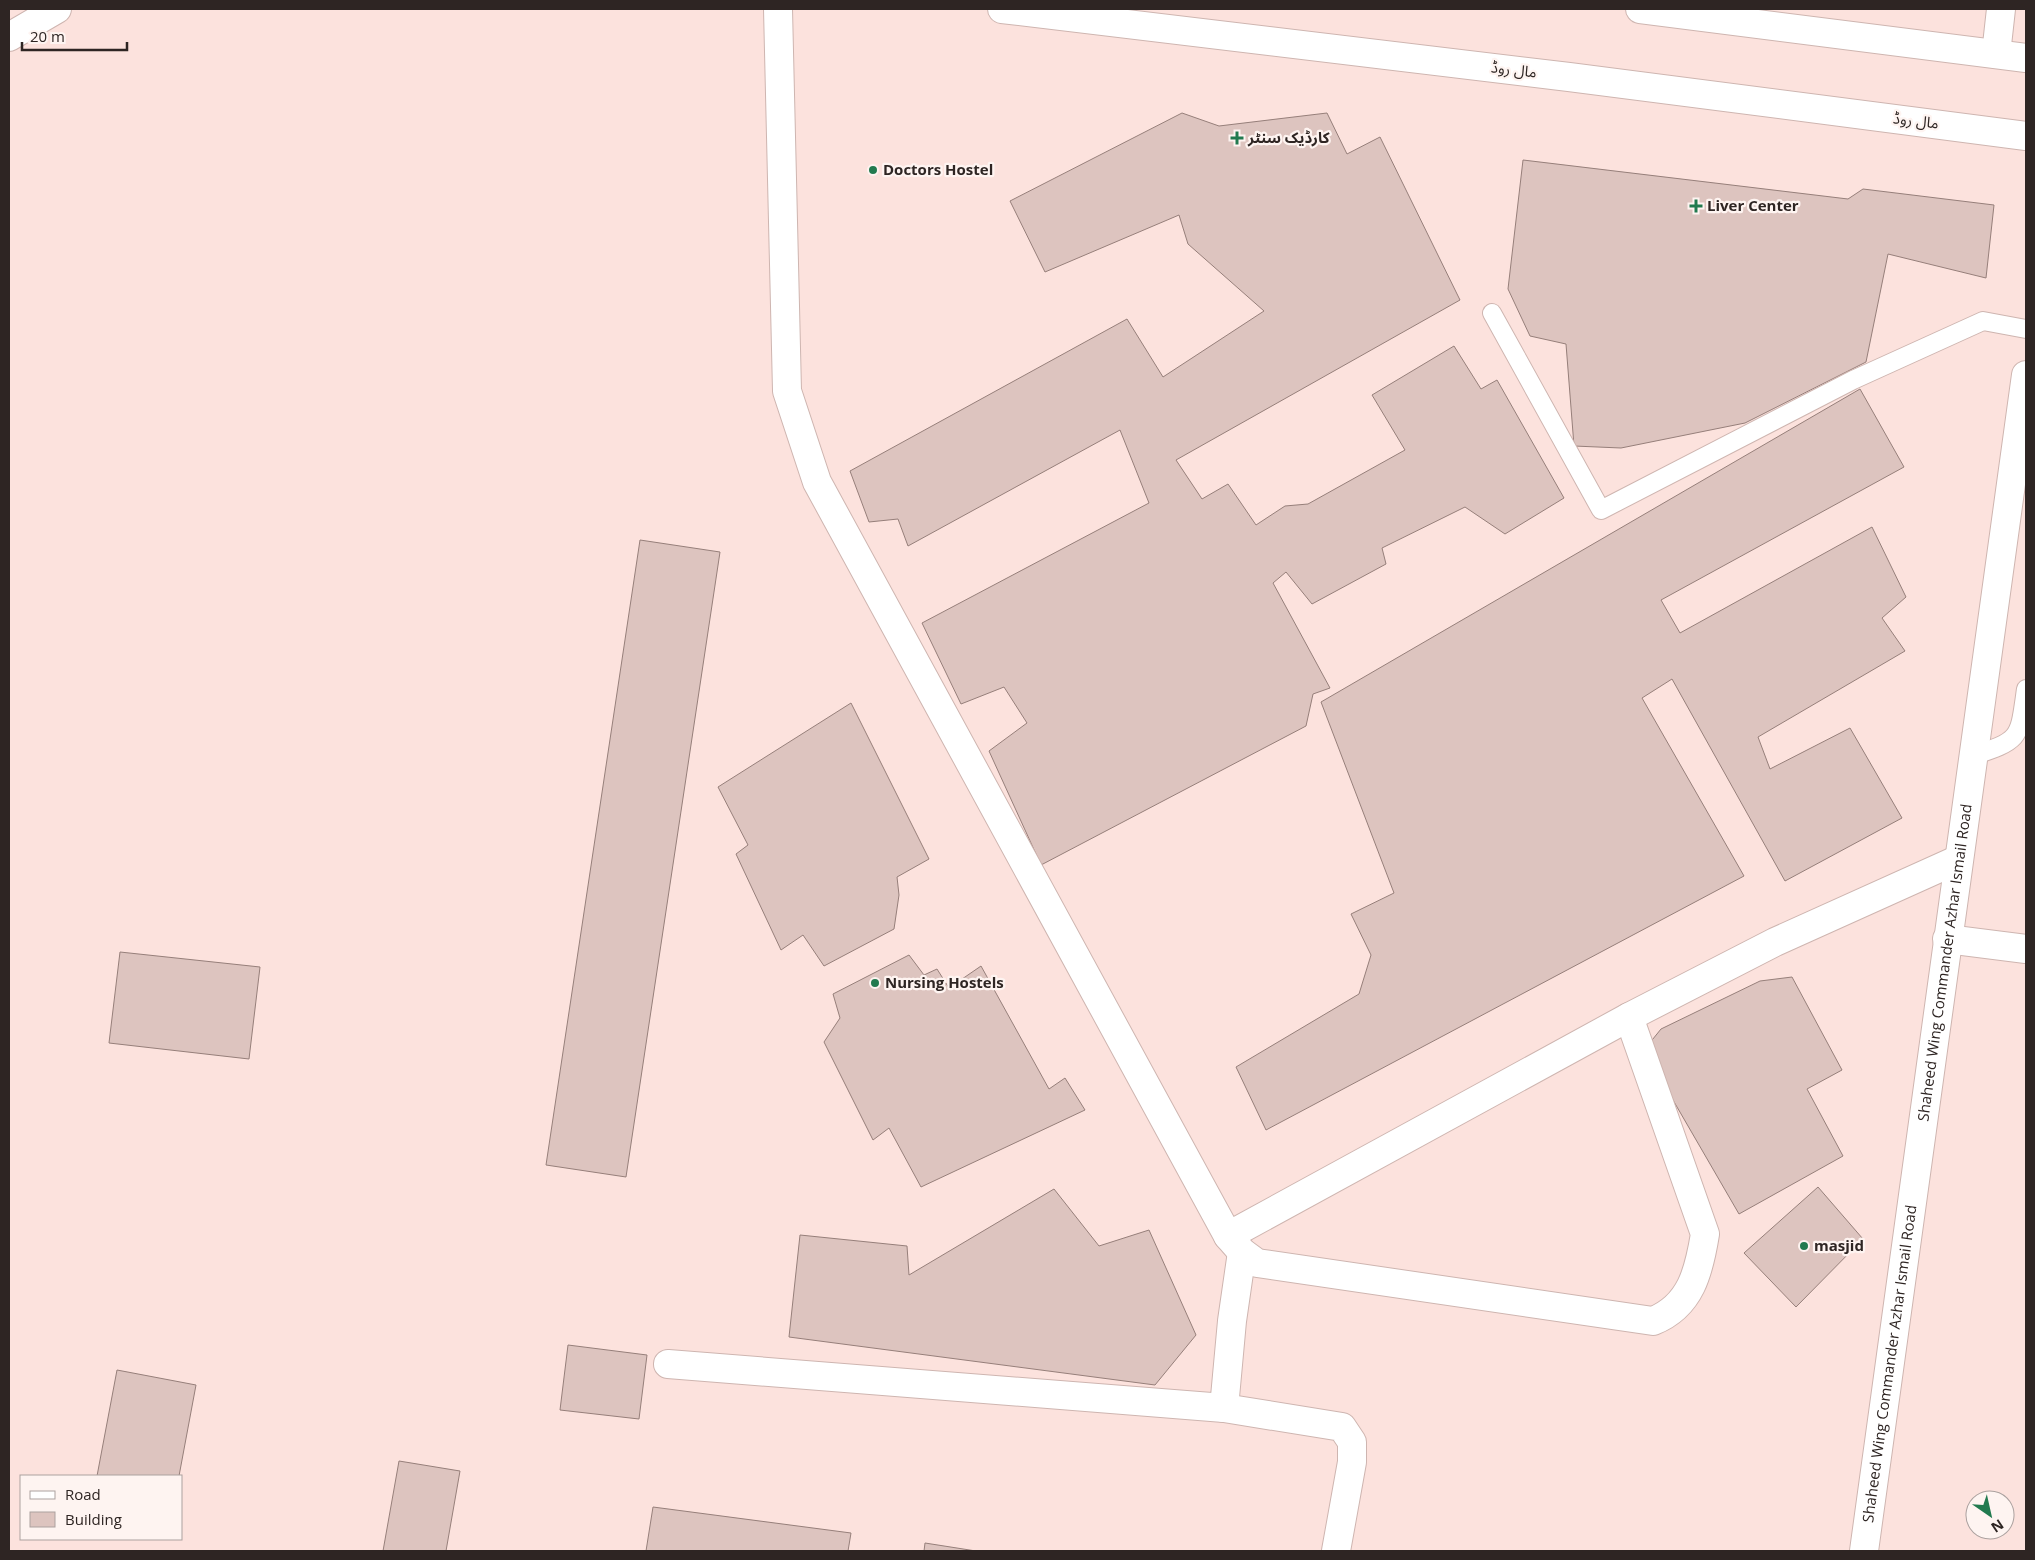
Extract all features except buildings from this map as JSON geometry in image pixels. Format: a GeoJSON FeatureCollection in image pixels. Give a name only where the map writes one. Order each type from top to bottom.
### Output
{"type":"FeatureCollection","features":[{"type":"Feature","properties":{"kind":"street"},"geometry":{"type":"LineString","coordinates":[[9,37],[57,9]]}},
{"type":"Feature","properties":{"kind":"street"},"geometry":{"type":"LineString","coordinates":[[778,9],[787,390],[817,482],[1235,1244],[1257,1263],[1653,1321],[1667,1315],[1683,1301],[1700,1265],[1705,1234],[1629,1017]]}},
{"type":"Feature","properties":{"kind":"street","name":"مال روڈ"},"geometry":{"type":"LineString","coordinates":[[1002,9],[1559,76],[2026,136]]}},
{"type":"Feature","properties":{"kind":"street"},"geometry":{"type":"LineString","coordinates":[[1640,9],[2026,58]]}},
{"type":"Feature","properties":{"kind":"street"},"geometry":{"type":"LineString","coordinates":[[1996,54],[2001,9]]}},
{"type":"Feature","properties":{"kind":"street","name":"Shaheed Wing Commander Azhar Ismail Road"},"geometry":{"type":"LineString","coordinates":[[1864,1551],[1957,860],[2026,375]]}},
{"type":"Feature","properties":{"kind":"street"},"geometry":{"type":"LineString","coordinates":[[1235,1244],[1629,1017],[1775,942],[1957,860]]}},
{"type":"Feature","properties":{"kind":"street"},"geometry":{"type":"LineString","coordinates":[[1947,939],[2026,949]]}},
{"type":"Feature","properties":{"kind":"street"},"geometry":{"type":"LineString","coordinates":[[1224,1408],[1232,1321],[1235,1244]]}},
{"type":"Feature","properties":{"kind":"street"},"geometry":{"type":"LineString","coordinates":[[668,1364],[1224,1408],[1342,1427],[1352,1442],[1352,1462],[1336,1551]]}},
{"type":"Feature","properties":{"kind":"lane"},"geometry":{"type":"LineString","coordinates":[[1492,313],[1600,510],[1853,380],[1982,321],[2026,329]]}},
{"type":"Feature","properties":{"kind":"lane"},"geometry":{"type":"LineString","coordinates":[[1972,756],[2004,746],[2020,730],[2026,689]]}},
{"type":"Feature","properties":{"kind":"place","name":"کارڈیک سنٹر"},"geometry":{"type":"Point","coordinates":[1237,138]}},
{"type":"Feature","properties":{"kind":"place","name":"Doctors Hostel"},"geometry":{"type":"Point","coordinates":[873,170]}},
{"type":"Feature","properties":{"kind":"place","name":"Liver Center"},"geometry":{"type":"Point","coordinates":[1696,206]}},
{"type":"Feature","properties":{"kind":"place","name":"Nursing Hostels"},"geometry":{"type":"Point","coordinates":[875,983]}},
{"type":"Feature","properties":{"kind":"place","name":"masjid"},"geometry":{"type":"Point","coordinates":[1804,1246]}}]}
